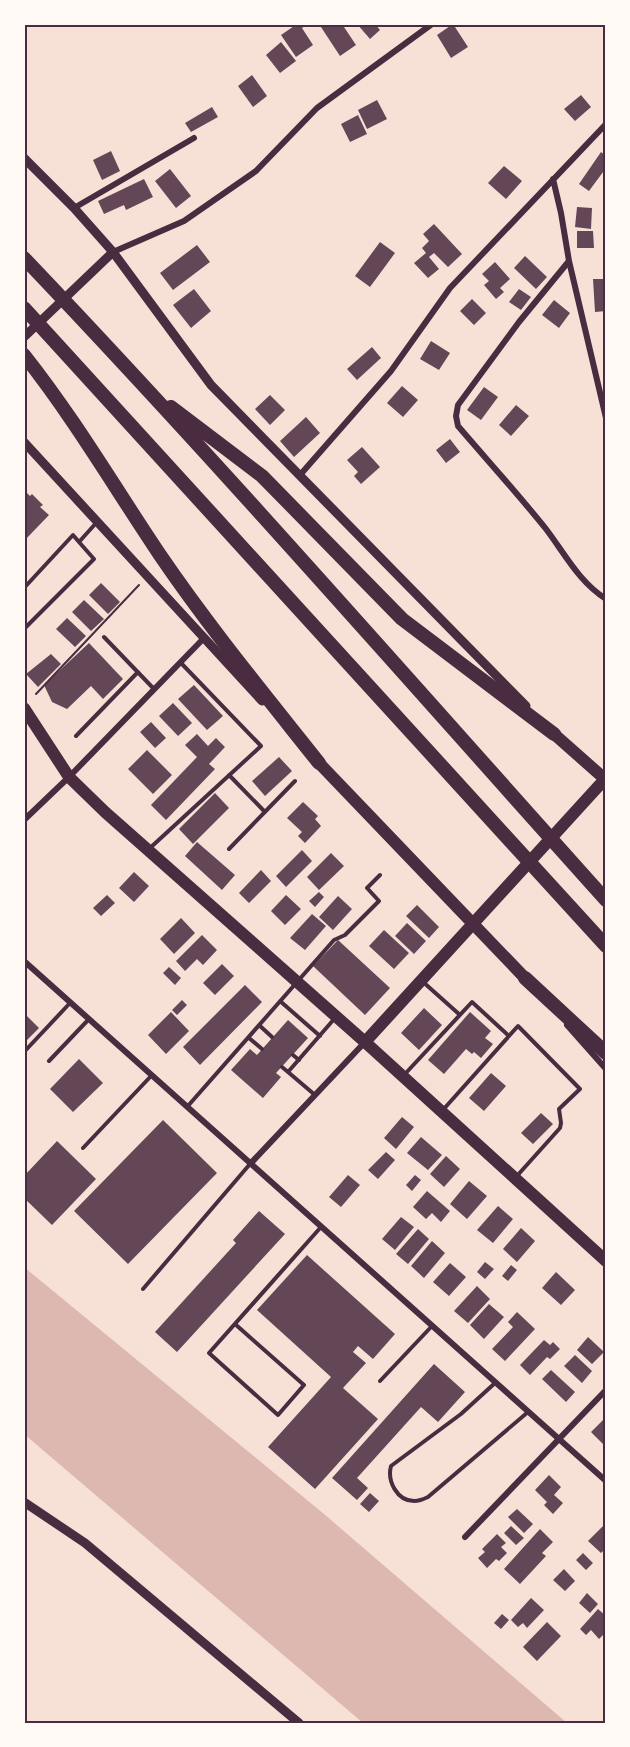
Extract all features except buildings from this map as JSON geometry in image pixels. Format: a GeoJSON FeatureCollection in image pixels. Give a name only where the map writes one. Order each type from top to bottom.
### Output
{"type":"FeatureCollection","features":[{"type":"Feature","properties":{"kind":"highway"},"geometry":{"type":"LineString","coordinates":[[24,258],[108,346],[606,900]]}},
{"type":"Feature","properties":{"kind":"highway"},"geometry":{"type":"LineString","coordinates":[[24,308],[606,946]]}},
{"type":"Feature","properties":{"kind":"highway"},"geometry":{"type":"LineString","coordinates":[[24,355],[54,393],[161,557],[319,763]]}},
{"type":"Feature","properties":{"kind":"highway"},"geometry":{"type":"LineString","coordinates":[[143,385],[261,476],[402,619],[554,734]]}},
{"type":"Feature","properties":{"kind":"highway"},"geometry":{"type":"LineString","coordinates":[[525,978],[606,1053]]}},
{"type":"Feature","properties":{"kind":"main road"},"geometry":{"type":"LineString","coordinates":[[24,708],[69,777],[606,1261]]}},
{"type":"Feature","properties":{"kind":"main road"},"geometry":{"type":"LineString","coordinates":[[365,1042],[606,779],[554,734]]}},
{"type":"Feature","properties":{"kind":"main road"},"geometry":{"type":"LineString","coordinates":[[319,763],[525,978]]}},
{"type":"Feature","properties":{"kind":"street"},"geometry":{"type":"LineString","coordinates":[[24,337],[113,252],[184,221],[256,171],[317,108],[432,24]]}},
{"type":"Feature","properties":{"kind":"street"},"geometry":{"type":"LineString","coordinates":[[300,475],[391,371],[450,288],[606,124]]}},
{"type":"Feature","properties":{"kind":"street"},"geometry":{"type":"LineString","coordinates":[[74,208],[194,138]]}},
{"type":"Feature","properties":{"kind":"street"},"geometry":{"type":"LineString","coordinates":[[24,158],[74,208],[113,252],[211,385],[554,734]]}},
{"type":"Feature","properties":{"kind":"street"},"geometry":{"type":"LineString","coordinates":[[553,179],[569,261],[606,418]]}},
{"type":"Feature","properties":{"kind":"street"},"geometry":{"type":"LineString","coordinates":[[569,261],[519,321],[458,405],[456,416],[458,426],[546,530],[577,573],[593,591],[606,599]]}},
{"type":"Feature","properties":{"kind":"street"},"geometry":{"type":"LineString","coordinates":[[24,442],[319,763]]}},
{"type":"Feature","properties":{"kind":"street"},"geometry":{"type":"LineString","coordinates":[[24,820],[204,638]]}},
{"type":"Feature","properties":{"kind":"street"},"geometry":{"type":"LineString","coordinates":[[24,961],[606,1481]]}},
{"type":"Feature","properties":{"kind":"street"},"geometry":{"type":"LineString","coordinates":[[525,978],[606,1069]]}},
{"type":"Feature","properties":{"kind":"street"},"geometry":{"type":"LineString","coordinates":[[250,1164],[365,1042]]}},
{"type":"Feature","properties":{"kind":"street"},"geometry":{"type":"LineString","coordinates":[[465,1537],[606,1390]]}},
{"type":"Feature","properties":{"kind":"street"},"geometry":{"type":"LineString","coordinates":[[24,1502],[86,1543],[299,1723]]}},
{"type":"Feature","properties":{"kind":"lane"},"geometry":{"type":"LineString","coordinates":[[79,542],[98,522]]}},
{"type":"Feature","properties":{"kind":"lane"},"geometry":{"type":"LineString","coordinates":[[24,588],[73,535],[94,559],[24,629]]}},
{"type":"Feature","properties":{"kind":"lane"},"geometry":{"type":"LineString","coordinates":[[104,637],[154,689]]}},
{"type":"Feature","properties":{"kind":"lane"},"geometry":{"type":"LineString","coordinates":[[148,850],[261,746],[180,662]]}},
{"type":"Feature","properties":{"kind":"lane"},"geometry":{"type":"LineString","coordinates":[[76,736],[138,672]]}},
{"type":"Feature","properties":{"kind":"lane"},"geometry":{"type":"LineString","coordinates":[[229,776],[265,812]]}},
{"type":"Feature","properties":{"kind":"lane"},"geometry":{"type":"LineString","coordinates":[[229,849],[295,781]]}},
{"type":"Feature","properties":{"kind":"lane"},"geometry":{"type":"LineString","coordinates":[[187,1107],[334,940],[345,935],[379,901],[367,888],[380,875]]}},
{"type":"Feature","properties":{"kind":"lane"},"geometry":{"type":"LineString","coordinates":[[421,980],[460,1015]]}},
{"type":"Feature","properties":{"kind":"lane"},"geometry":{"type":"LineString","coordinates":[[280,1001],[320,1036]]}},
{"type":"Feature","properties":{"kind":"lane"},"geometry":{"type":"LineString","coordinates":[[24,1052],[70,1002]]}},
{"type":"Feature","properties":{"kind":"lane"},"geometry":{"type":"LineString","coordinates":[[402,1077],[472,1002],[509,1036]]}},
{"type":"Feature","properties":{"kind":"lane"},"geometry":{"type":"LineString","coordinates":[[288,1072],[336,1017]]}},
{"type":"Feature","properties":{"kind":"lane"},"geometry":{"type":"LineString","coordinates":[[49,1062],[88,1019]]}},
{"type":"Feature","properties":{"kind":"lane"},"geometry":{"type":"LineString","coordinates":[[259,1025],[272,1037]]}},
{"type":"Feature","properties":{"kind":"lane"},"geometry":{"type":"LineString","coordinates":[[442,1112],[518,1026],[580,1089],[559,1109],[560,1128],[516,1178]]}},
{"type":"Feature","properties":{"kind":"lane"},"geometry":{"type":"LineString","coordinates":[[249,1037],[262,1049]]}},
{"type":"Feature","properties":{"kind":"lane"},"geometry":{"type":"LineString","coordinates":[[293,1055],[299,1060]]}},
{"type":"Feature","properties":{"kind":"lane"},"geometry":{"type":"LineString","coordinates":[[282,1067],[315,1095]]}},
{"type":"Feature","properties":{"kind":"lane"},"geometry":{"type":"LineString","coordinates":[[82,1148],[152,1075]]}},
{"type":"Feature","properties":{"kind":"lane"},"geometry":{"type":"LineString","coordinates":[[143,1289],[250,1164]]}},
{"type":"Feature","properties":{"kind":"lane"},"geometry":{"type":"LineString","coordinates":[[235,1324],[304,1385],[278,1414],[209,1353],[321,1227]]}},
{"type":"Feature","properties":{"kind":"lane"},"geometry":{"type":"LineString","coordinates":[[380,1381],[432,1326]]}},
{"type":"Feature","properties":{"kind":"lane"},"geometry":{"type":"LineString","coordinates":[[495,1383],[461,1414],[391,1466],[389,1473],[393,1488],[403,1498],[415,1502],[428,1497],[528,1413]]}},
{"type":"Feature","properties":{"kind":"path"},"geometry":{"type":"LineString","coordinates":[[36,694],[148,576]]}},
{"type":"Feature","properties":{"kind":"shaded area"},"geometry":{"type":"Polygon","coordinates":[[[24,1267],[324,1514],[567,1723],[363,1723],[24,1434],[24,1267]]]}}]}
